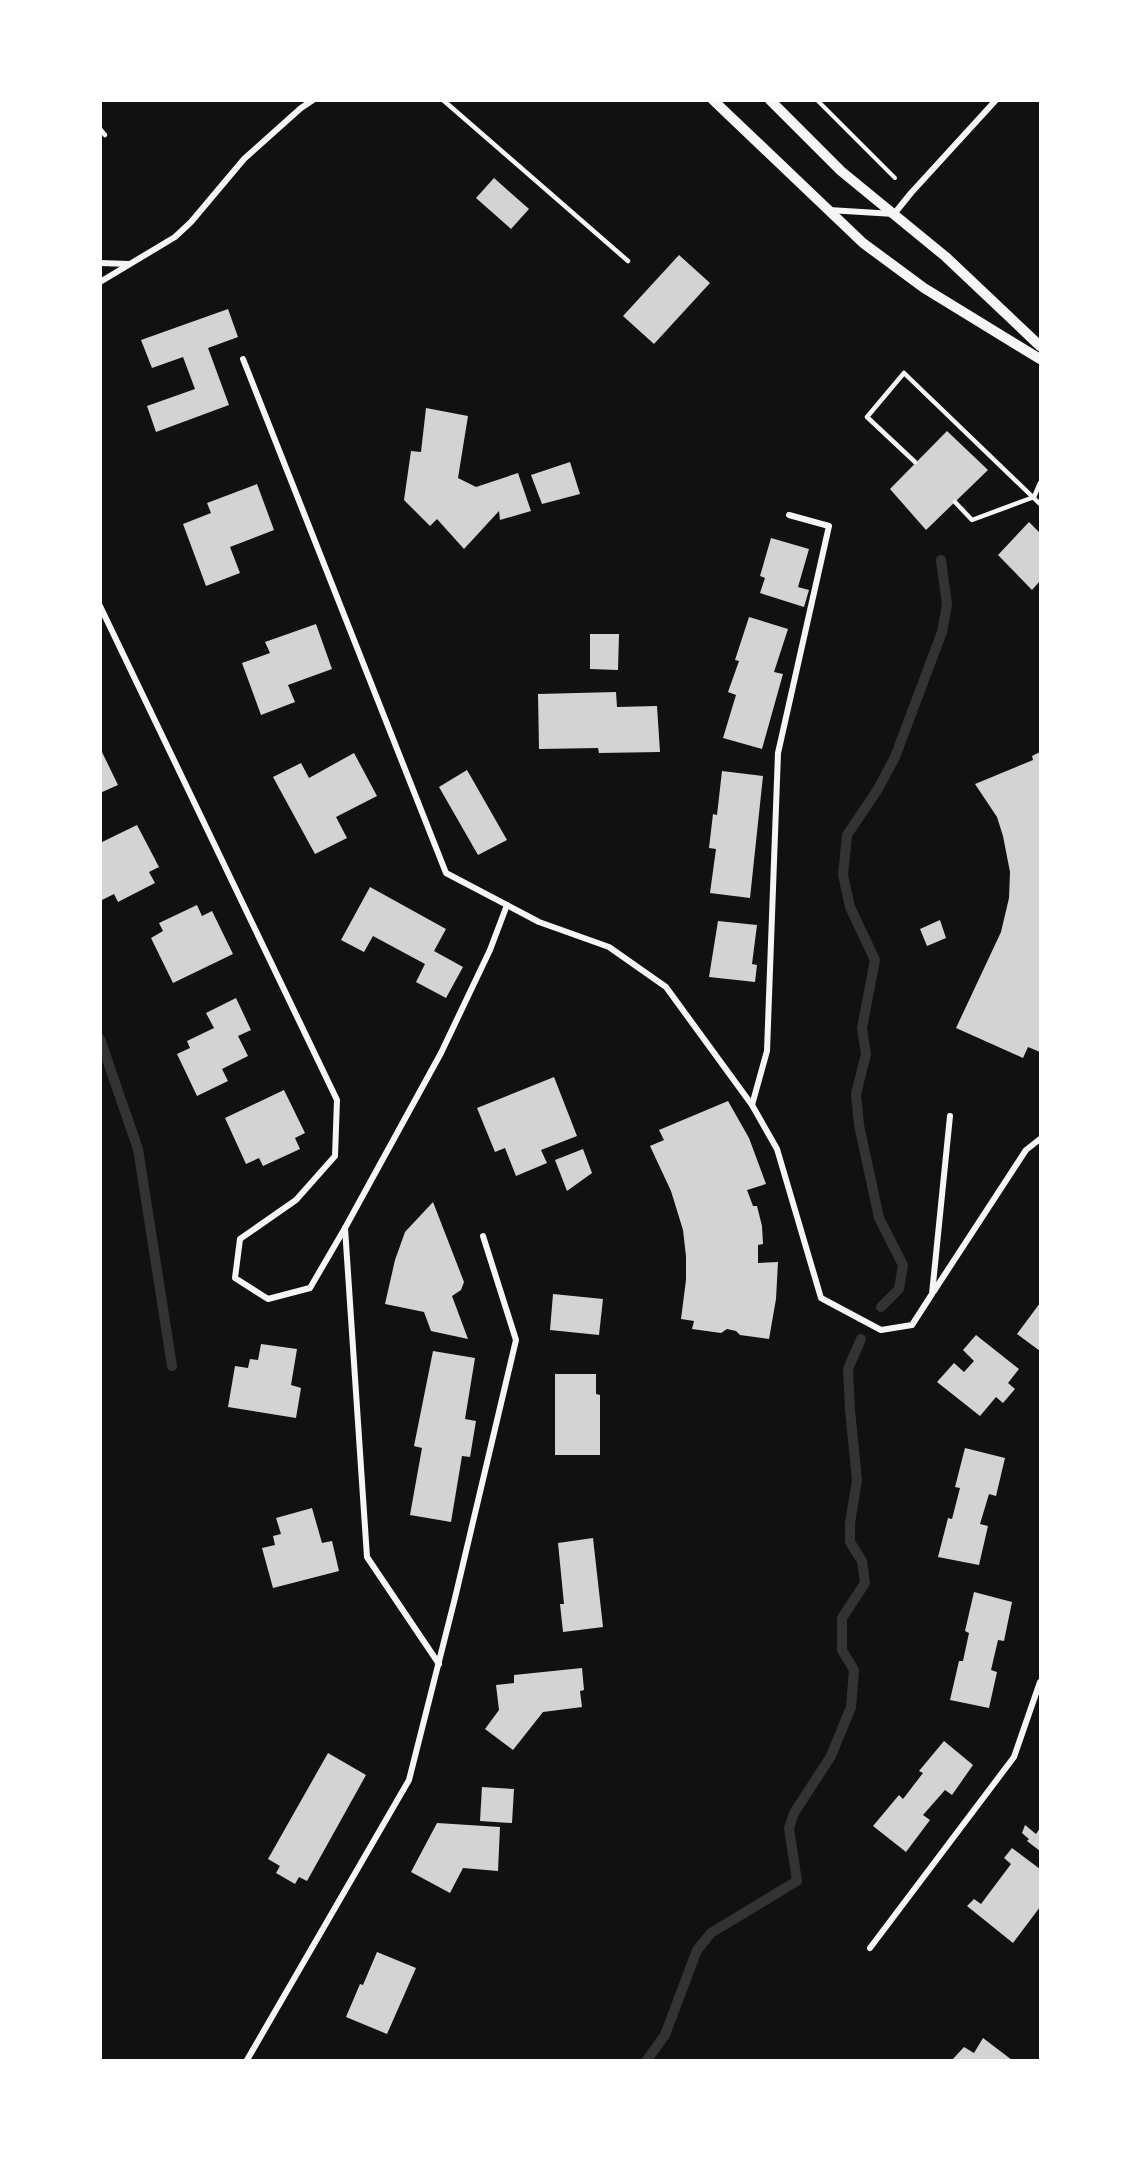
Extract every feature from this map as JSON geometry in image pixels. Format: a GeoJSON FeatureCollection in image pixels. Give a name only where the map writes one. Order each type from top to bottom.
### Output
{"type":"FeatureCollection","features":[{"type":"Feature","properties":{"kind":"street"},"geometry":{"type":"LineString","coordinates":[[100,282],[176,237],[244,159],[313,100]]}},
{"type":"Feature","properties":{"kind":"street"},"geometry":{"type":"LineString","coordinates":[[713,100],[863,243],[924,288],[1041,360]]}},
{"type":"Feature","properties":{"kind":"street"},"geometry":{"type":"LineString","coordinates":[[770,100],[841,171],[946,257],[1041,346]]}},
{"type":"Feature","properties":{"kind":"street"},"geometry":{"type":"LineString","coordinates":[[894,214],[910,193],[996,100]]}},
{"type":"Feature","properties":{"kind":"street"},"geometry":{"type":"LineString","coordinates":[[829,210],[894,214]]}},
{"type":"Feature","properties":{"kind":"street"},"geometry":{"type":"LineString","coordinates":[[100,263],[129,264]]}},
{"type":"Feature","properties":{"kind":"street"},"geometry":{"type":"LineString","coordinates":[[243,358],[446,873],[539,921],[609,947],[666,987],[752,1105],[777,1149],[822,1298],[881,1330],[912,1325],[1026,1150],[1041,1138]]}},
{"type":"Feature","properties":{"kind":"street"},"geometry":{"type":"LineString","coordinates":[[752,1105],[767,1052],[778,753],[829,526],[789,515]]}},
{"type":"Feature","properties":{"kind":"street"},"geometry":{"type":"LineString","coordinates":[[100,606],[337,1100],[335,1156],[296,1200],[240,1239],[235,1278],[268,1299],[310,1288],[441,1053],[490,950],[507,905]]}},
{"type":"Feature","properties":{"kind":"street"},"geometry":{"type":"LineString","coordinates":[[932,1294],[950,1116]]}},
{"type":"Feature","properties":{"kind":"street"},"geometry":{"type":"LineString","coordinates":[[345,1228],[367,1557],[439,1664]]}},
{"type":"Feature","properties":{"kind":"street"},"geometry":{"type":"LineString","coordinates":[[247,2061],[409,1780],[516,1340],[483,1236]]}},
{"type":"Feature","properties":{"kind":"street"},"geometry":{"type":"LineString","coordinates":[[870,1948],[1014,1756],[1041,1682]]}},
{"type":"Feature","properties":{"kind":"lane"},"geometry":{"type":"LineString","coordinates":[[443,100],[628,261]]}},
{"type":"Feature","properties":{"kind":"lane"},"geometry":{"type":"LineString","coordinates":[[100,129],[105,135]]}},
{"type":"Feature","properties":{"kind":"lane"},"geometry":{"type":"LineString","coordinates":[[915,462],[867,417],[904,374],[1041,504]]}},
{"type":"Feature","properties":{"kind":"lane"},"geometry":{"type":"LineString","coordinates":[[955,502],[972,520],[1034,497],[1041,483]]}},
{"type":"Feature","properties":{"kind":"path"},"geometry":{"type":"LineString","coordinates":[[817,100],[889,171]]}},
{"type":"Feature","properties":{"kind":"building"},"geometry":{"type":"Polygon","coordinates":[[[494,178],[529,209],[511,229],[476,198],[494,178]]]}},
{"type":"Feature","properties":{"kind":"building"},"geometry":{"type":"Polygon","coordinates":[[[679,255],[710,283],[654,344],[623,316],[679,255]]]}},
{"type":"Feature","properties":{"kind":"building"},"geometry":{"type":"Polygon","coordinates":[[[228,309],[238,337],[208,348],[229,405],[156,432],[147,406],[195,389],[183,357],[152,368],[141,340],[228,309]]]}},
{"type":"Feature","properties":{"kind":"building"},"geometry":{"type":"Polygon","coordinates":[[[426,408],[468,416],[458,478],[476,487],[518,473],[531,511],[500,520],[499,511],[464,549],[437,519],[430,526],[404,500],[411,451],[421,452],[426,408]]]}},
{"type":"Feature","properties":{"kind":"building"},"geometry":{"type":"Polygon","coordinates":[[[947,431],[988,470],[926,530],[890,489],[947,431]]]}},
{"type":"Feature","properties":{"kind":"building"},"geometry":{"type":"Polygon","coordinates":[[[570,462],[580,494],[542,504],[531,475],[570,462]]]}},
{"type":"Feature","properties":{"kind":"building"},"geometry":{"type":"Polygon","coordinates":[[[257,484],[274,530],[230,547],[240,573],[206,586],[183,524],[211,513],[207,503],[257,484]]]}},
{"type":"Feature","properties":{"kind":"building"},"geometry":{"type":"Polygon","coordinates":[[[1029,522],[1040,533],[1040,581],[1032,590],[998,555],[1029,522]]]}},
{"type":"Feature","properties":{"kind":"building"},"geometry":{"type":"Polygon","coordinates":[[[771,538],[809,549],[798,587],[809,590],[804,607],[760,593],[765,578],[760,576],[771,538]]]}},
{"type":"Feature","properties":{"kind":"building"},"geometry":{"type":"Polygon","coordinates":[[[749,617],[788,629],[774,672],[783,674],[762,749],[723,738],[736,695],[728,692],[739,661],[735,660],[749,617]]]}},
{"type":"Feature","properties":{"kind":"building"},"geometry":{"type":"Polygon","coordinates":[[[316,624],[332,669],[288,685],[295,702],[261,715],[242,663],[270,653],[265,642],[316,624]]]}},
{"type":"Feature","properties":{"kind":"building"},"geometry":{"type":"Polygon","coordinates":[[[590,634],[619,634],[618,670],[590,669],[590,634]]]}},
{"type":"Feature","properties":{"kind":"building"},"geometry":{"type":"Polygon","coordinates":[[[616,692],[617,707],[657,706],[660,752],[599,753],[598,748],[539,749],[538,694],[616,692]]]}},
{"type":"Feature","properties":{"kind":"building"},"geometry":{"type":"Polygon","coordinates":[[[100,748],[118,785],[100,793],[100,748]]]}},
{"type":"Feature","properties":{"kind":"building"},"geometry":{"type":"Polygon","coordinates":[[[1040,752],[1040,1052],[1028,1047],[1023,1058],[956,1028],[1001,932],[1009,898],[1010,872],[1003,836],[997,817],[975,784],[1033,760],[1032,756],[1040,752]]]}},
{"type":"Feature","properties":{"kind":"building"},"geometry":{"type":"Polygon","coordinates":[[[354,753],[377,796],[336,817],[347,838],[315,854],[273,777],[301,763],[309,778],[354,753]]]}},
{"type":"Feature","properties":{"kind":"building"},"geometry":{"type":"Polygon","coordinates":[[[467,770],[507,840],[478,855],[439,787],[467,770]]]}},
{"type":"Feature","properties":{"kind":"building"},"geometry":{"type":"Polygon","coordinates":[[[722,771],[763,776],[750,898],[710,893],[716,849],[709,848],[713,814],[717,815],[722,771]]]}},
{"type":"Feature","properties":{"kind":"building"},"geometry":{"type":"Polygon","coordinates":[[[137,825],[159,867],[149,872],[155,883],[118,902],[114,894],[102,900],[100,843],[137,825]]]}},
{"type":"Feature","properties":{"kind":"building"},"geometry":{"type":"Polygon","coordinates":[[[370,887],[446,929],[434,951],[463,967],[446,998],[416,982],[425,964],[373,936],[364,952],[341,940],[370,887]]]}},
{"type":"Feature","properties":{"kind":"building"},"geometry":{"type":"Polygon","coordinates":[[[197,905],[202,916],[212,911],[233,954],[173,983],[151,938],[163,931],[159,923],[197,905]]]}},
{"type":"Feature","properties":{"kind":"building"},"geometry":{"type":"Polygon","coordinates":[[[940,920],[946,938],[927,946],[920,929],[940,920]]]}},
{"type":"Feature","properties":{"kind":"building"},"geometry":{"type":"Polygon","coordinates":[[[718,921],[757,925],[752,964],[757,965],[755,982],[709,977],[718,921]]]}},
{"type":"Feature","properties":{"kind":"building"},"geometry":{"type":"Polygon","coordinates":[[[236,998],[251,1030],[238,1036],[248,1056],[222,1069],[228,1081],[197,1096],[177,1054],[190,1048],[187,1041],[214,1028],[206,1013],[236,998]]]}},
{"type":"Feature","properties":{"kind":"building"},"geometry":{"type":"Polygon","coordinates":[[[554,1077],[577,1136],[541,1150],[547,1163],[516,1176],[505,1148],[495,1152],[477,1108],[554,1077]]]}},
{"type":"Feature","properties":{"kind":"building"},"geometry":{"type":"Polygon","coordinates":[[[284,1090],[305,1133],[295,1138],[300,1149],[263,1166],[259,1158],[246,1164],[225,1118],[284,1090]]]}},
{"type":"Feature","properties":{"kind":"building"},"geometry":{"type":"Polygon","coordinates":[[[728,1101],[749,1138],[766,1184],[747,1190],[753,1206],[757,1206],[762,1226],[763,1244],[758,1245],[758,1263],[778,1262],[776,1299],[769,1339],[740,1335],[736,1331],[727,1329],[721,1333],[692,1329],[694,1321],[681,1319],[686,1280],[683,1230],[671,1191],[650,1146],[664,1140],[659,1130],[728,1101]]]}},
{"type":"Feature","properties":{"kind":"building"},"geometry":{"type":"Polygon","coordinates":[[[583,1149],[592,1173],[567,1191],[555,1160],[583,1149]]]}},
{"type":"Feature","properties":{"kind":"building"},"geometry":{"type":"Polygon","coordinates":[[[433,1202],[464,1282],[461,1290],[452,1296],[468,1339],[431,1331],[424,1312],[385,1304],[395,1260],[405,1232],[433,1202]]]}},
{"type":"Feature","properties":{"kind":"building"},"geometry":{"type":"Polygon","coordinates":[[[553,1294],[603,1299],[599,1335],[550,1330],[553,1294]]]}},
{"type":"Feature","properties":{"kind":"building"},"geometry":{"type":"Polygon","coordinates":[[[1040,1303],[1040,1351],[1017,1334],[1040,1303]]]}},
{"type":"Feature","properties":{"kind":"building"},"geometry":{"type":"Polygon","coordinates":[[[976,1335],[1019,1369],[1008,1383],[1015,1389],[1003,1403],[996,1397],[980,1416],[937,1382],[954,1363],[964,1372],[974,1361],[963,1350],[976,1335]]]}},
{"type":"Feature","properties":{"kind":"building"},"geometry":{"type":"Polygon","coordinates":[[[261,1344],[297,1349],[291,1385],[301,1388],[296,1418],[228,1407],[235,1366],[248,1368],[250,1359],[258,1360],[261,1344]]]}},
{"type":"Feature","properties":{"kind":"building"},"geometry":{"type":"Polygon","coordinates":[[[433,1351],[475,1358],[465,1419],[476,1421],[470,1457],[462,1456],[451,1522],[410,1515],[422,1448],[414,1446],[433,1351]]]}},
{"type":"Feature","properties":{"kind":"building"},"geometry":{"type":"Polygon","coordinates":[[[555,1374],[596,1374],[596,1394],[600,1395],[600,1455],[555,1455],[555,1374]]]}},
{"type":"Feature","properties":{"kind":"building"},"geometry":{"type":"Polygon","coordinates":[[[965,1448],[1005,1458],[996,1496],[989,1494],[980,1524],[988,1526],[979,1565],[938,1557],[948,1518],[952,1519],[960,1488],[955,1487],[965,1448]]]}},
{"type":"Feature","properties":{"kind":"building"},"geometry":{"type":"Polygon","coordinates":[[[312,1508],[322,1543],[332,1541],[339,1571],[273,1588],[262,1548],[275,1545],[273,1536],[281,1534],[276,1518],[312,1508]]]}},
{"type":"Feature","properties":{"kind":"building"},"geometry":{"type":"Polygon","coordinates":[[[593,1538],[603,1627],[563,1632],[560,1604],[564,1604],[558,1543],[593,1538]]]}},
{"type":"Feature","properties":{"kind":"building"},"geometry":{"type":"Polygon","coordinates":[[[974,1592],[1012,1602],[1004,1641],[998,1640],[991,1670],[997,1672],[989,1708],[950,1700],[959,1661],[963,1661],[969,1633],[965,1631],[974,1592]]]}},
{"type":"Feature","properties":{"kind":"building"},"geometry":{"type":"Polygon","coordinates":[[[582,1668],[584,1690],[580,1691],[582,1707],[543,1712],[513,1750],[485,1729],[499,1710],[496,1685],[514,1683],[514,1675],[582,1668]]]}},
{"type":"Feature","properties":{"kind":"building"},"geometry":{"type":"Polygon","coordinates":[[[944,1741],[973,1765],[952,1795],[945,1790],[923,1815],[930,1820],[906,1852],[873,1826],[899,1795],[903,1799],[923,1773],[919,1771],[944,1741]]]}},
{"type":"Feature","properties":{"kind":"building"},"geometry":{"type":"Polygon","coordinates":[[[328,1753],[366,1775],[307,1881],[299,1877],[295,1884],[276,1873],[280,1866],[268,1859],[328,1753]]]}},
{"type":"Feature","properties":{"kind":"building"},"geometry":{"type":"Polygon","coordinates":[[[482,1787],[514,1789],[512,1823],[480,1821],[482,1787]]]}},
{"type":"Feature","properties":{"kind":"building"},"geometry":{"type":"Polygon","coordinates":[[[437,1823],[500,1827],[498,1871],[463,1868],[450,1893],[411,1872],[437,1823]]]}},
{"type":"Feature","properties":{"kind":"building"},"geometry":{"type":"Polygon","coordinates":[[[1025,1825],[1036,1834],[1040,1828],[1040,1851],[1027,1841],[1029,1839],[1022,1833],[1025,1825]]]}},
{"type":"Feature","properties":{"kind":"building"},"geometry":{"type":"Polygon","coordinates":[[[1012,1848],[1040,1869],[1040,1907],[1013,1943],[967,1906],[974,1899],[981,1904],[1011,1864],[1004,1858],[1012,1848]]]}},
{"type":"Feature","properties":{"kind":"building"},"geometry":{"type":"Polygon","coordinates":[[[377,1952],[416,1968],[387,2034],[346,2017],[377,1952]]]}},
{"type":"Feature","properties":{"kind":"building"},"geometry":{"type":"Polygon","coordinates":[[[983,2038],[1012,2060],[952,2060],[964,2047],[974,2053],[983,2038]]]}},
{"type":"Feature","properties":{"kind":"waterway"},"geometry":{"type":"LineString","coordinates":[[881,1307],[899,1289],[903,1265],[879,1218],[859,1125],[856,1094],[866,1054],[862,1028],[875,960],[850,907],[843,875],[847,835],[878,789],[895,757],[942,632],[947,605],[941,560]]}},
{"type":"Feature","properties":{"kind":"waterway"},"geometry":{"type":"LineString","coordinates":[[100,1039],[138,1149],[172,1366]]}},
{"type":"Feature","properties":{"kind":"waterway"},"geometry":{"type":"LineString","coordinates":[[647,2060],[665,2035],[697,1950],[711,1933],[797,1881],[789,1828],[794,1813],[831,1756],[851,1707],[854,1670],[842,1650],[842,1618],[865,1583],[862,1561],[850,1542],[850,1523],[857,1480],[848,1369],[861,1339]]}}]}
